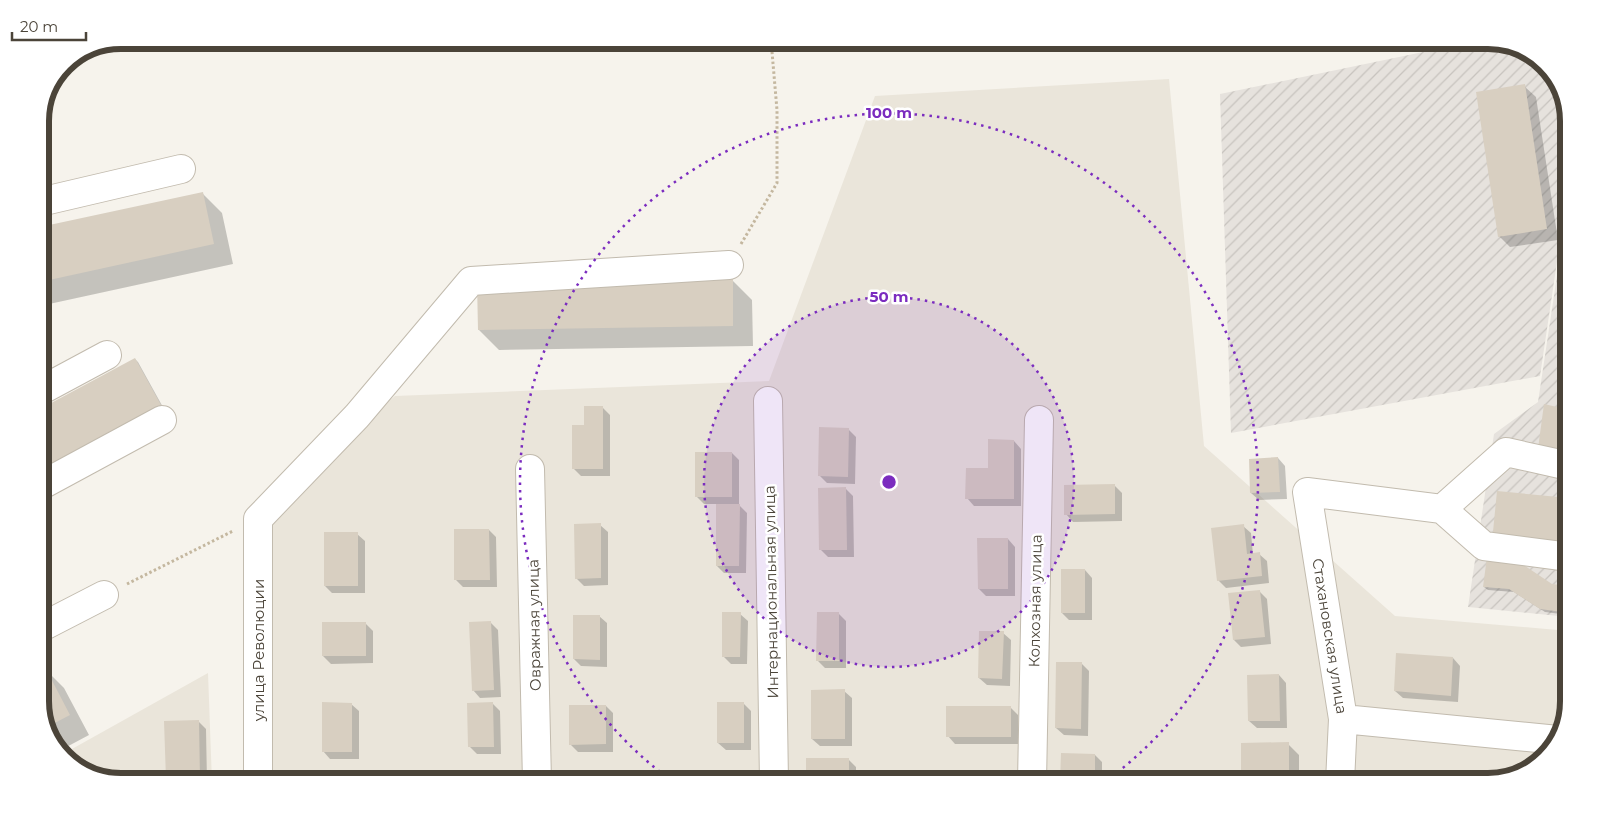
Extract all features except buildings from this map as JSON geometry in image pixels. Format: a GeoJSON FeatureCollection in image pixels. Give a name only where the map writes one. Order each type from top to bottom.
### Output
{"type":"FeatureCollection","features":[{"type":"Feature","properties":{"kind":"street"},"geometry":{"type":"LineString","coordinates":[[49,200],[181,169]]}},
{"type":"Feature","properties":{"kind":"street"},"geometry":{"type":"LineString","coordinates":[[258,519],[357,416],[471,281],[728,265]]}},
{"type":"Feature","properties":{"kind":"street"},"geometry":{"type":"LineString","coordinates":[[49,386],[107,355]]}},
{"type":"Feature","properties":{"kind":"street","name":"Интернациональная улица"},"geometry":{"type":"LineString","coordinates":[[768,401],[774,773]]}},
{"type":"Feature","properties":{"kind":"street"},"geometry":{"type":"LineString","coordinates":[[49,481],[162,420]]}},
{"type":"Feature","properties":{"kind":"street","name":"Колхозная улица"},"geometry":{"type":"LineString","coordinates":[[1032,773],[1038,420]]}},
{"type":"Feature","properties":{"kind":"street"},"geometry":{"type":"LineString","coordinates":[[1560,464],[1506,452],[1442,509],[1484,546],[1560,556]]}},
{"type":"Feature","properties":{"kind":"street","name":"Овражная улица"},"geometry":{"type":"LineString","coordinates":[[530,468],[537,773]]}},
{"type":"Feature","properties":{"kind":"street","name":"Стахановская улица"},"geometry":{"type":"LineString","coordinates":[[1341,773],[1344,719],[1307,492],[1442,509]]}},
{"type":"Feature","properties":{"kind":"street","name":"улица Революции"},"geometry":{"type":"LineString","coordinates":[[258,519],[258,773]]}},
{"type":"Feature","properties":{"kind":"street"},"geometry":{"type":"LineString","coordinates":[[49,623],[104,595]]}},
{"type":"Feature","properties":{"kind":"street"},"geometry":{"type":"LineString","coordinates":[[1344,719],[1549,739]]}},
{"type":"Feature","properties":{"kind":"path"},"geometry":{"type":"LineString","coordinates":[[728,265],[777,183],[777,110],[772,49]]}},
{"type":"Feature","properties":{"kind":"path"},"geometry":{"type":"LineString","coordinates":[[104,595],[258,519]]}},
{"type":"Feature","properties":{"kind":"shaded area"},"geometry":{"type":"Polygon","coordinates":[[[1438,49],[1497,49],[1520,56],[1536,67],[1553,89],[1560,116],[1560,242],[1540,376],[1231,433],[1220,94],[1438,49]]]}},
{"type":"Feature","properties":{"kind":"shaded area"},"geometry":{"type":"Polygon","coordinates":[[[1169,79],[1204,446],[1395,616],[1560,630],[1559,715],[1553,733],[1542,749],[1520,766],[1497,773],[272,773],[269,504],[395,396],[769,381],[875,96],[1169,79]]]}},
{"type":"Feature","properties":{"kind":"shaded area"},"geometry":{"type":"Polygon","coordinates":[[[1560,256],[1560,616],[1468,607],[1494,434],[1538,402],[1560,256]]]}},
{"type":"Feature","properties":{"kind":"shaded area"},"geometry":{"type":"Polygon","coordinates":[[[208,673],[212,773],[107,772],[89,766],[69,751],[208,673]]]}}]}
